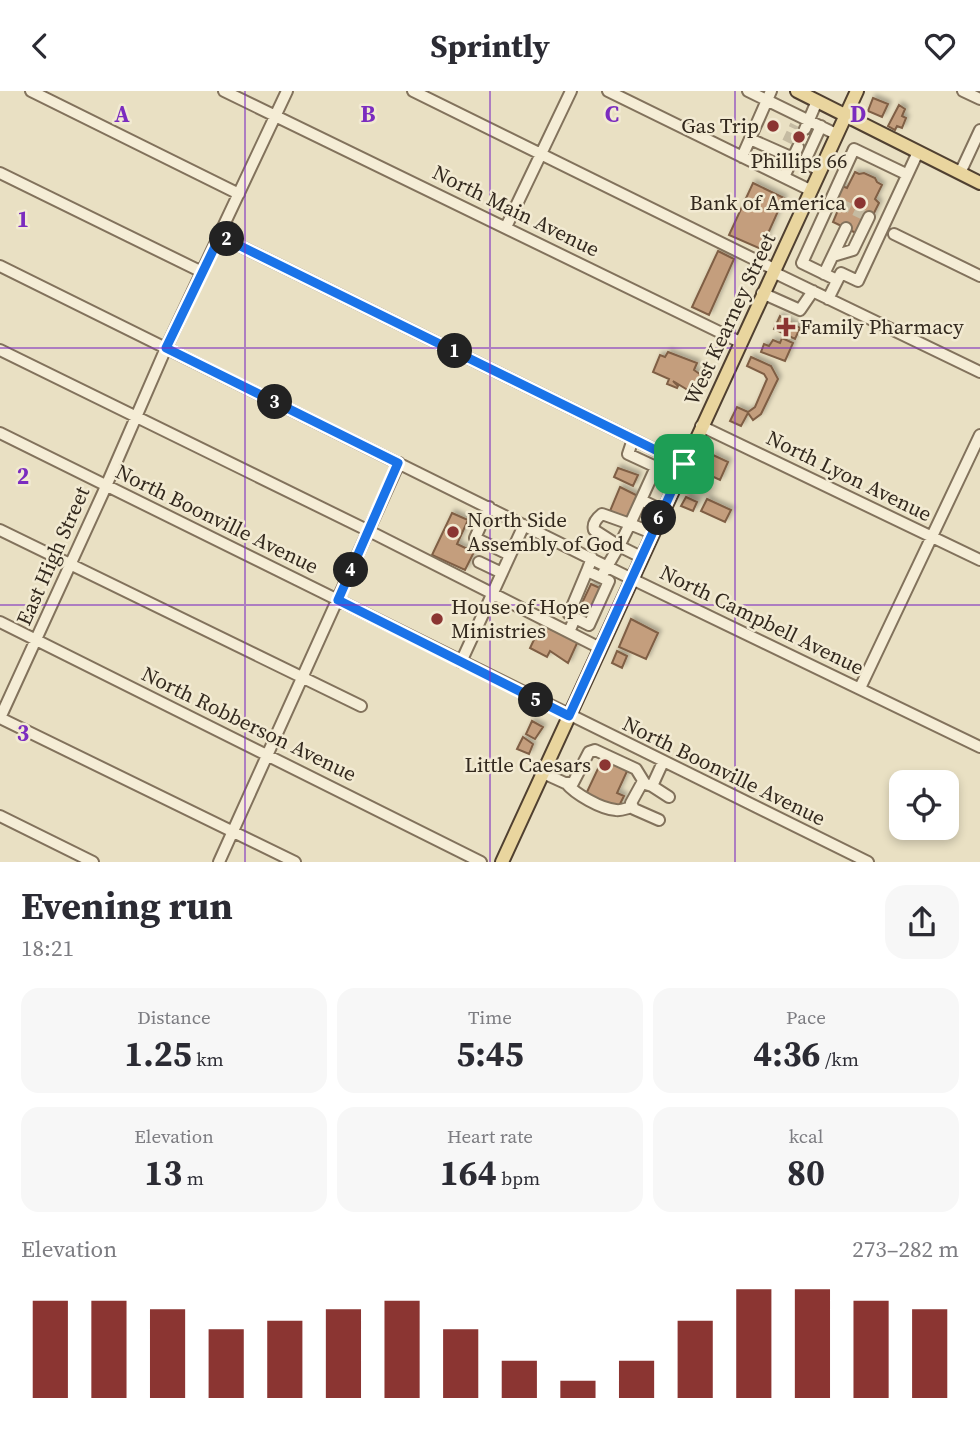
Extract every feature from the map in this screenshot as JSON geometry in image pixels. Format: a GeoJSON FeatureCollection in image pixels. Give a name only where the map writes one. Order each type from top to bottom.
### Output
{"type":"FeatureCollection","features":[{"type":"Feature","properties":{"kind":"main road","name":"West Kearney Street"},"geometry":{"type":"LineString","coordinates":[[502,862],[857,91]]}},
{"type":"Feature","properties":{"kind":"main road"},"geometry":{"type":"LineString","coordinates":[[800,92],[980,183]]}},
{"type":"Feature","properties":{"kind":"street"},"geometry":{"type":"LineString","coordinates":[[31,91],[239,194]]}},
{"type":"Feature","properties":{"kind":"street","name":"North Main Avenue"},"geometry":{"type":"LineString","coordinates":[[224,91],[740,342]]}},
{"type":"Feature","properties":{"kind":"street","name":"East High Street"},"geometry":{"type":"LineString","coordinates":[[0,718],[71,565],[166,348],[287,91]]}},
{"type":"Feature","properties":{"kind":"street"},"geometry":{"type":"LineString","coordinates":[[413,91],[980,372]]}},
{"type":"Feature","properties":{"kind":"street"},"geometry":{"type":"LineString","coordinates":[[506,227],[571,91]]}},
{"type":"Feature","properties":{"kind":"street"},"geometry":{"type":"LineString","coordinates":[[608,91],[810,190]]}},
{"type":"Feature","properties":{"kind":"street"},"geometry":{"type":"LineString","coordinates":[[748,91],[769,96],[802,122],[821,126],[836,134]]}},
{"type":"Feature","properties":{"kind":"street"},"geometry":{"type":"LineString","coordinates":[[963,91],[980,99]]}},
{"type":"Feature","properties":{"kind":"street"},"geometry":{"type":"LineString","coordinates":[[742,157],[769,96]]}},
{"type":"Feature","properties":{"kind":"street"},"geometry":{"type":"LineString","coordinates":[[802,122],[817,101]]}},
{"type":"Feature","properties":{"kind":"street"},"geometry":{"type":"LineString","coordinates":[[804,163],[821,126]]}},
{"type":"Feature","properties":{"kind":"street"},"geometry":{"type":"LineString","coordinates":[[960,173],[980,130]]}},
{"type":"Feature","properties":{"kind":"street"},"geometry":{"type":"LineString","coordinates":[[750,139],[790,150],[804,163],[820,170]]}},
{"type":"Feature","properties":{"kind":"street"},"geometry":{"type":"LineString","coordinates":[[837,280],[802,263],[836,202],[854,149],[906,174]]}},
{"type":"Feature","properties":{"kind":"street"},"geometry":{"type":"LineString","coordinates":[[784,177],[790,150]]}},
{"type":"Feature","properties":{"kind":"street"},"geometry":{"type":"LineString","coordinates":[[828,299],[841,272],[858,281],[918,152]]}},
{"type":"Feature","properties":{"kind":"street"},"geometry":{"type":"LineString","coordinates":[[0,173],[202,272]]}},
{"type":"Feature","properties":{"kind":"street"},"geometry":{"type":"LineString","coordinates":[[833,255],[853,250],[867,217],[883,224]]}},
{"type":"Feature","properties":{"kind":"street"},"geometry":{"type":"LineString","coordinates":[[824,274],[846,228]]}},
{"type":"Feature","properties":{"kind":"street"},"geometry":{"type":"LineString","coordinates":[[894,234],[980,276]]}},
{"type":"Feature","properties":{"kind":"street"},"geometry":{"type":"LineString","coordinates":[[220,236],[684,464]]}},
{"type":"Feature","properties":{"kind":"street","name":"North Campbell Avenue"},"geometry":{"type":"LineString","coordinates":[[0,267],[632,579],[980,747]]}},
{"type":"Feature","properties":{"kind":"street"},"geometry":{"type":"LineString","coordinates":[[762,293],[800,310],[813,291]]}},
{"type":"Feature","properties":{"kind":"street"},"geometry":{"type":"LineString","coordinates":[[0,350],[600,648]]}},
{"type":"Feature","properties":{"kind":"street","name":"North Lyon Avenue"},"geometry":{"type":"LineString","coordinates":[[701,426],[980,560]]}},
{"type":"Feature","properties":{"kind":"street","name":"North Boonville Avenue"},"geometry":{"type":"LineString","coordinates":[[0,433],[868,862]]}},
{"type":"Feature","properties":{"kind":"street"},"geometry":{"type":"LineString","coordinates":[[860,688],[980,435]]}},
{"type":"Feature","properties":{"kind":"street"},"geometry":{"type":"LineString","coordinates":[[592,558],[569,614],[589,625],[609,566],[656,467],[628,454],[633,439]]}},
{"type":"Feature","properties":{"kind":"street"},"geometry":{"type":"LineString","coordinates":[[219,862],[398,463]]}},
{"type":"Feature","properties":{"kind":"street"},"geometry":{"type":"LineString","coordinates":[[641,500],[663,510]]}},
{"type":"Feature","properties":{"kind":"street"},"geometry":{"type":"LineString","coordinates":[[489,507],[475,538],[510,555]]}},
{"type":"Feature","properties":{"kind":"street"},"geometry":{"type":"LineString","coordinates":[[641,557],[597,533],[593,526],[602,514],[652,533]]}},
{"type":"Feature","properties":{"kind":"street"},"geometry":{"type":"LineString","coordinates":[[461,662],[524,525]]}},
{"type":"Feature","properties":{"kind":"street"},"geometry":{"type":"LineString","coordinates":[[0,530],[360,706]]}},
{"type":"Feature","properties":{"kind":"street"},"geometry":{"type":"LineString","coordinates":[[479,562],[502,573]]}},
{"type":"Feature","properties":{"kind":"street"},"geometry":{"type":"LineString","coordinates":[[587,571],[624,596]]}},
{"type":"Feature","properties":{"kind":"street"},"geometry":{"type":"LineString","coordinates":[[599,602],[617,610]]}},
{"type":"Feature","properties":{"kind":"street"},"geometry":{"type":"LineString","coordinates":[[569,632],[575,618]]}},
{"type":"Feature","properties":{"kind":"street","name":"North Robberson Avenue"},"geometry":{"type":"LineString","coordinates":[[0,622],[481,862]]}},
{"type":"Feature","properties":{"kind":"street"},"geometry":{"type":"LineString","coordinates":[[0,718],[295,862]]}},
{"type":"Feature","properties":{"kind":"street"},"geometry":{"type":"LineString","coordinates":[[566,783],[573,783],[589,752],[596,750],[636,769],[648,784],[669,797]]}},
{"type":"Feature","properties":{"kind":"street"},"geometry":{"type":"LineString","coordinates":[[632,807],[631,803],[639,786],[648,784],[663,762]]}},
{"type":"Feature","properties":{"kind":"street"},"geometry":{"type":"LineString","coordinates":[[543,773],[566,783],[580,796],[611,810],[632,807],[659,820]]}},
{"type":"Feature","properties":{"kind":"street"},"geometry":{"type":"LineString","coordinates":[[0,816],[93,862]]}},
{"type":"Feature","properties":{"kind":"building"},"geometry":{"type":"Polygon","coordinates":[[[873,98],[888,104],[882,117],[868,111],[873,98]]]}},
{"type":"Feature","properties":{"kind":"building"},"geometry":{"type":"Polygon","coordinates":[[[899,105],[905,109],[902,116],[906,118],[902,128],[897,126],[895,130],[888,126],[899,105]]]}},
{"type":"Feature","properties":{"kind":"building","name":"Bank of America"},"geometry":{"type":"Polygon","coordinates":[[[855,172],[875,178],[882,185],[875,199],[879,203],[858,234],[833,222],[841,203],[836,200],[842,186],[847,188],[855,172]]]}},
{"type":"Feature","properties":{"kind":"building"},"geometry":{"type":"Polygon","coordinates":[[[753,183],[784,198],[761,249],[729,235],[753,183]]]}},
{"type":"Feature","properties":{"kind":"building"},"geometry":{"type":"Polygon","coordinates":[[[718,251],[734,259],[709,315],[692,307],[718,251]]]}},
{"type":"Feature","properties":{"kind":"building","name":"Family Pharmacy"},"geometry":{"type":"Polygon","coordinates":[[[780,316],[800,328],[795,339],[774,329],[780,316]]]}},
{"type":"Feature","properties":{"kind":"building"},"geometry":{"type":"Polygon","coordinates":[[[782,338],[793,343],[785,361],[761,352],[764,344],[769,346],[773,340],[780,343],[782,338]]]}},
{"type":"Feature","properties":{"kind":"building"},"geometry":{"type":"Polygon","coordinates":[[[668,352],[697,363],[694,370],[704,377],[696,395],[673,381],[677,388],[667,384],[669,379],[653,372],[660,355],[665,357],[668,352]]]}},
{"type":"Feature","properties":{"kind":"building"},"geometry":{"type":"Polygon","coordinates":[[[751,357],[771,366],[778,379],[761,414],[753,420],[748,413],[741,426],[730,421],[737,407],[748,412],[755,407],[767,379],[764,374],[747,366],[751,357]]]}},
{"type":"Feature","properties":{"kind":"building"},"geometry":{"type":"Polygon","coordinates":[[[713,455],[728,462],[720,480],[705,473],[713,455]]]}},
{"type":"Feature","properties":{"kind":"building"},"geometry":{"type":"Polygon","coordinates":[[[618,468],[638,475],[633,486],[614,477],[618,468]]]}},
{"type":"Feature","properties":{"kind":"building"},"geometry":{"type":"Polygon","coordinates":[[[620,487],[638,496],[627,519],[610,511],[620,487]]]}},
{"type":"Feature","properties":{"kind":"building"},"geometry":{"type":"Polygon","coordinates":[[[686,497],[697,502],[693,511],[681,506],[686,497]]]}},
{"type":"Feature","properties":{"kind":"building"},"geometry":{"type":"Polygon","coordinates":[[[707,499],[731,510],[725,522],[701,511],[707,499]]]}},
{"type":"Feature","properties":{"kind":"building","name":"North Side Assembly of God"},"geometry":{"type":"Polygon","coordinates":[[[452,513],[468,520],[457,544],[474,552],[465,570],[432,555],[452,513]]]}},
{"type":"Feature","properties":{"kind":"building"},"geometry":{"type":"Polygon","coordinates":[[[591,584],[602,589],[593,608],[582,603],[591,584]]]}},
{"type":"Feature","properties":{"kind":"building"},"geometry":{"type":"Polygon","coordinates":[[[631,619],[658,633],[646,659],[619,647],[631,619]]]}},
{"type":"Feature","properties":{"kind":"building"},"geometry":{"type":"Polygon","coordinates":[[[541,625],[578,641],[568,663],[550,651],[547,657],[530,648],[541,625]]]}},
{"type":"Feature","properties":{"kind":"building"},"geometry":{"type":"Polygon","coordinates":[[[617,651],[627,656],[622,668],[612,663],[617,651]]]}},
{"type":"Feature","properties":{"kind":"building"},"geometry":{"type":"Polygon","coordinates":[[[532,721],[543,727],[535,739],[526,734],[532,721]]]}},
{"type":"Feature","properties":{"kind":"building"},"geometry":{"type":"Polygon","coordinates":[[[523,737],[533,744],[529,754],[517,749],[523,737]]]}},
{"type":"Feature","properties":{"kind":"building"},"geometry":{"type":"Polygon","coordinates":[[[603,758],[628,769],[617,793],[624,796],[618,808],[586,794],[603,758]]]}},
{"type":"Feature","properties":{"kind":"tunnel"},"geometry":{"type":"LineString","coordinates":[[787,142],[795,125]]}},
{"type":"Feature","properties":{"kind":"tunnel"},"geometry":{"type":"LineString","coordinates":[[841,204],[866,216]]}},
{"type":"Feature","properties":{"kind":"place","name":"Gas Trip"},"geometry":{"type":"Point","coordinates":[773,126]}},
{"type":"Feature","properties":{"kind":"place","name":"Phillips 66"},"geometry":{"type":"Point","coordinates":[799,137]}},
{"type":"Feature","properties":{"kind":"place","name":"Bank of America"},"geometry":{"type":"Point","coordinates":[860,203]}},
{"type":"Feature","properties":{"kind":"place","name":"Family Pharmacy"},"geometry":{"type":"Point","coordinates":[786,327]}},
{"type":"Feature","properties":{"kind":"place","name":"North Side Assembly of God"},"geometry":{"type":"Point","coordinates":[453,532]}},
{"type":"Feature","properties":{"kind":"place","name":"House of Hope Ministries"},"geometry":{"type":"Point","coordinates":[437,619]}},
{"type":"Feature","properties":{"kind":"place","name":"Little Caesars"},"geometry":{"type":"Point","coordinates":[605,765]}},
{"type":"Feature","properties":{"kind":"route"},"geometry":{"type":"LineString","coordinates":[[220,236],[684,464],[569,716],[338,600],[398,463],[166,348],[220,236]]}}]}
